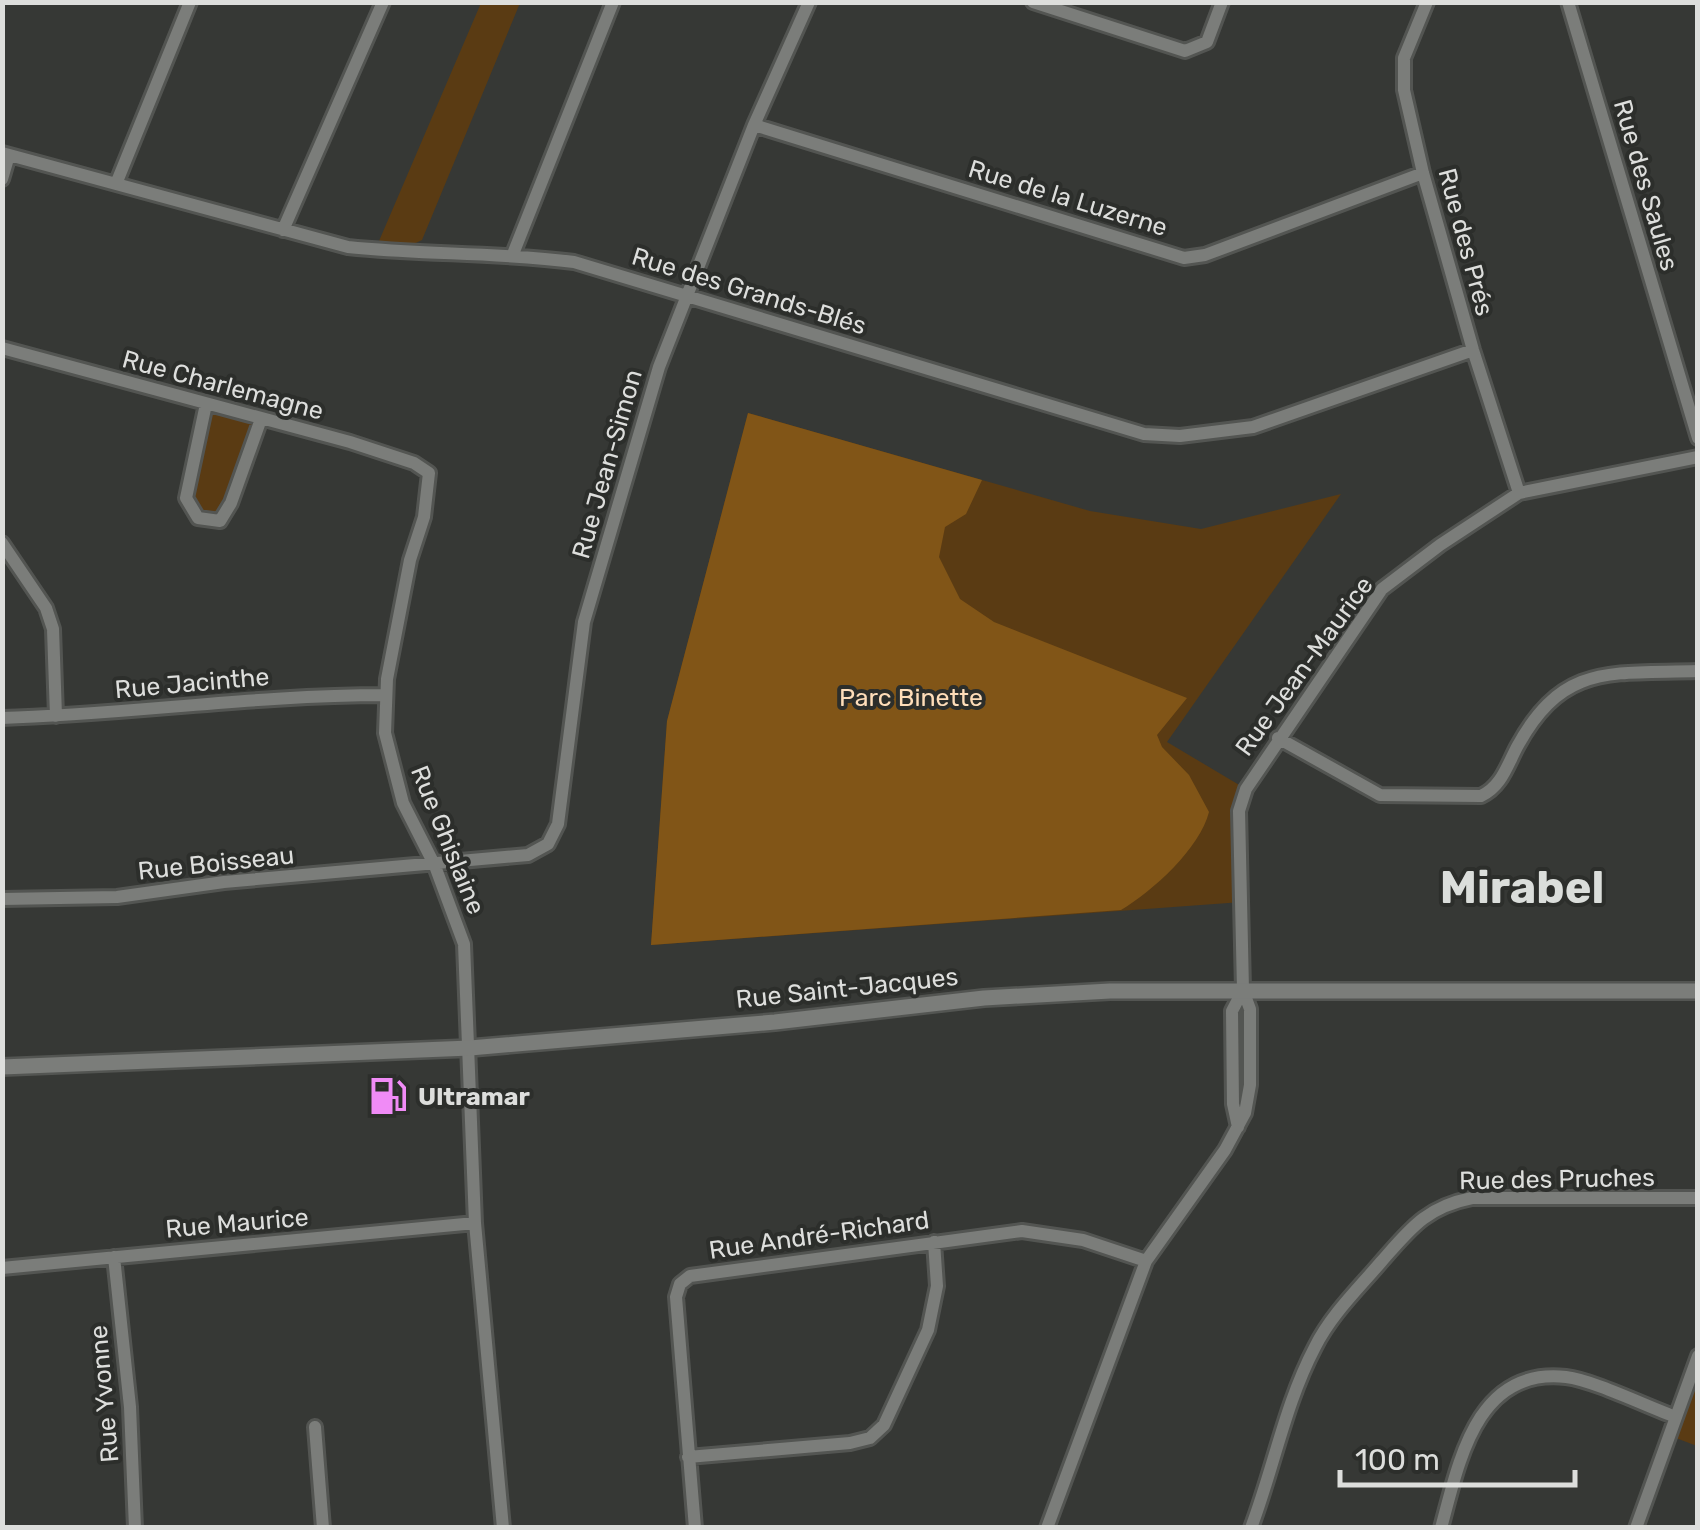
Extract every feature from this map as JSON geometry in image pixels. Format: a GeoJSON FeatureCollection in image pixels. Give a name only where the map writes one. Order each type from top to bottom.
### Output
{"type":"FeatureCollection","features":[{"type":"Feature","properties":{"kind":"street"},"geometry":{"type":"LineString","coordinates":[[116,184],[190,2]]}},
{"type":"Feature","properties":{"kind":"street"},"geometry":{"type":"LineString","coordinates":[[282,230],[383,2]]}},
{"type":"Feature","properties":{"kind":"street"},"geometry":{"type":"LineString","coordinates":[[514,254],[613,2]]}},
{"type":"Feature","properties":{"kind":"street","name":"Rue Jean-Simon"},"geometry":{"type":"LineString","coordinates":[[435,866],[528,856],[548,844],[558,824],[584,622],[659,367],[754,125],[809,2]]}},
{"type":"Feature","properties":{"kind":"street"},"geometry":{"type":"LineString","coordinates":[[1033,2],[1185,51],[1208,42],[1222,2]]}},
{"type":"Feature","properties":{"kind":"street","name":"Rue des Prés"},"geometry":{"type":"LineString","coordinates":[[1427,2],[1404,58],[1404,90],[1472,350],[1519,493]]}},
{"type":"Feature","properties":{"kind":"street","name":"Rue des Saules"},"geometry":{"type":"LineString","coordinates":[[1568,2],[1698,438]]}},
{"type":"Feature","properties":{"kind":"street","name":"Rue de la Luzerne"},"geometry":{"type":"LineString","coordinates":[[754,125],[1184,258],[1205,254],[1423,173]]}},
{"type":"Feature","properties":{"kind":"street"},"geometry":{"type":"LineString","coordinates":[[2,179],[6,154]]}},
{"type":"Feature","properties":{"kind":"street","name":"Rue des Grands-Blés"},"geometry":{"type":"LineString","coordinates":[[6,154],[348,246],[397,252],[514,254],[574,262],[1144,434],[1180,436],[1252,427],[1472,350]]}},
{"type":"Feature","properties":{"kind":"street","name":"Rue Charlemagne"},"geometry":{"type":"LineString","coordinates":[[2,348],[414,463],[429,473]]}},
{"type":"Feature","properties":{"kind":"street"},"geometry":{"type":"LineString","coordinates":[[206,404],[186,498],[198,518],[220,522],[260,419]]}},
{"type":"Feature","properties":{"kind":"street","name":"Rue Jean-Maurice"},"geometry":{"type":"LineString","coordinates":[[1047,1528],[1146,1261],[1238,1127],[1233,1104],[1232,1011],[1244,990],[1239,811],[1257,768],[1382,589],[1440,545],[1519,493],[1698,457]]}},
{"type":"Feature","properties":{"kind":"street","name":"Rue Ghislaine"},"geometry":{"type":"LineString","coordinates":[[429,473],[424,517],[410,560],[385,695],[385,733],[403,804],[435,866],[464,944],[475,1223],[503,1528]]}},
{"type":"Feature","properties":{"kind":"street"},"geometry":{"type":"LineString","coordinates":[[2,543],[46,608],[52,629],[56,716]]}},
{"type":"Feature","properties":{"kind":"street"},"geometry":{"type":"LineString","coordinates":[[1278,738],[1380,795],[1481,796],[1494,790],[1537,714],[1565,688],[1586,678],[1618,673],[1698,671]]}},
{"type":"Feature","properties":{"kind":"street","name":"Rue Jacinthe"},"geometry":{"type":"LineString","coordinates":[[2,718],[300,696],[385,695]]}},
{"type":"Feature","properties":{"kind":"street","name":"Rue Boisseau"},"geometry":{"type":"LineString","coordinates":[[2,900],[117,896],[224,882],[435,866]]}},
{"type":"Feature","properties":{"kind":"street","name":"Rue Saint-Jacques"},"geometry":{"type":"LineString","coordinates":[[2,1068],[470,1048],[775,1022],[984,998],[1110,991],[1698,991]]}},
{"type":"Feature","properties":{"kind":"street","name":"Rue des Pruches"},"geometry":{"type":"LineString","coordinates":[[1251,1528],[1286,1412],[1316,1344],[1343,1305],[1420,1218],[1450,1202],[1472,1198],[1698,1198]]}},
{"type":"Feature","properties":{"kind":"street","name":"Rue Maurice"},"geometry":{"type":"LineString","coordinates":[[2,1268],[475,1223]]}},
{"type":"Feature","properties":{"kind":"street","name":"Rue André-Richard"},"geometry":{"type":"LineString","coordinates":[[695,1528],[676,1297],[680,1284],[690,1276],[1022,1231],[1083,1240],[1146,1261]]}},
{"type":"Feature","properties":{"kind":"street"},"geometry":{"type":"LineString","coordinates":[[688,1456],[850,1443],[870,1438],[884,1425],[928,1330],[937,1286],[934,1242]]}},
{"type":"Feature","properties":{"kind":"street","name":"Rue Yvonne"},"geometry":{"type":"LineString","coordinates":[[114,1257],[130,1407],[135,1528]]}},
{"type":"Feature","properties":{"kind":"street"},"geometry":{"type":"LineString","coordinates":[[1636,1528],[1698,1356]]}},
{"type":"Feature","properties":{"kind":"street"},"geometry":{"type":"LineString","coordinates":[[1441,1528],[1466,1440],[1483,1410],[1519,1383],[1540,1377],[1570,1377],[1676,1417]]}},
{"type":"Feature","properties":{"kind":"street"},"geometry":{"type":"LineString","coordinates":[[315,1426],[323,1528]]}},
{"type":"Feature","properties":{"kind":"green space"},"geometry":{"type":"Polygon","coordinates":[[[481,3],[520,3],[422,240],[397,252],[379,241],[481,3]]]}},
{"type":"Feature","properties":{"kind":"green space"},"geometry":{"type":"Polygon","coordinates":[[[206,404],[261,419],[220,521],[198,518],[186,498],[206,404]]]}},
{"type":"Feature","properties":{"kind":"green space","name":"Parc Binette"},"geometry":{"type":"Polygon","coordinates":[[[748,413],[1090,511],[1201,529],[1341,494],[1167,742],[1246,789],[1242,902],[651,945],[667,721],[748,413]]]}},
{"type":"Feature","properties":{"kind":"green space","name":"Parc Binette"},"geometry":{"type":"Polygon","coordinates":[[[748,413],[982,480],[966,514],[945,527],[939,557],[960,599],[994,622],[1187,698],[1157,735],[1162,747],[1189,775],[1209,812],[1196,840],[1161,880],[1121,910],[651,945],[667,721],[748,413]]]}},
{"type":"Feature","properties":{"kind":"green space"},"geometry":{"type":"Polygon","coordinates":[[[1697,1352],[1697,1446],[1668,1435],[1697,1352]]]}},
{"type":"Feature","properties":{"kind":"place","name":"Ultramar"},"geometry":{"type":"Point","coordinates":[388,1096]}},
{"type":"Feature","properties":{"kind":"district","name":"Mirabel"},"geometry":{"type":"Point","coordinates":[1522,887]}}]}
